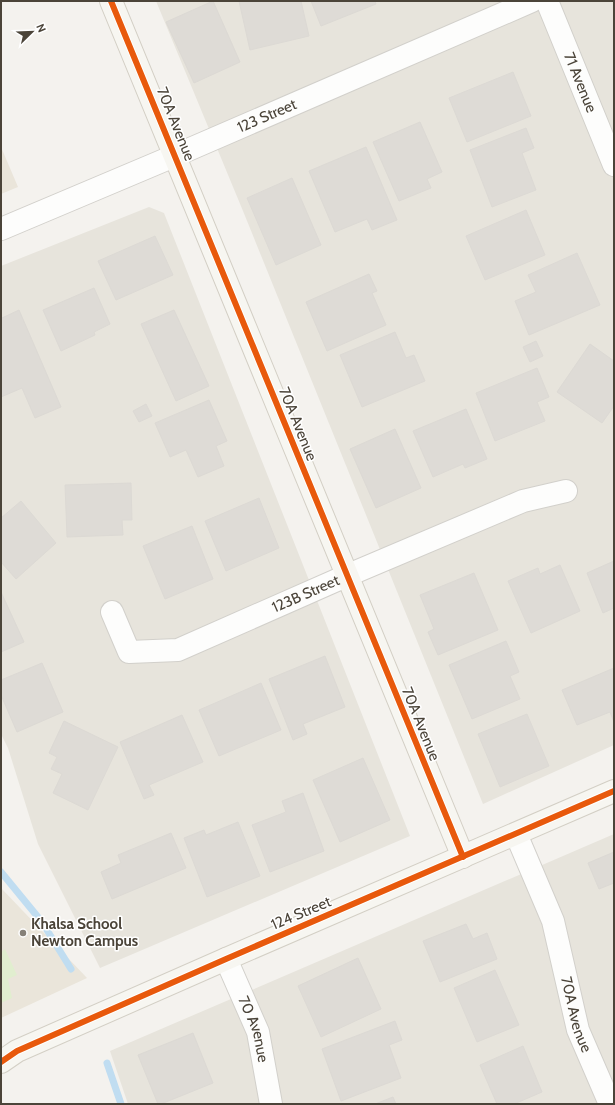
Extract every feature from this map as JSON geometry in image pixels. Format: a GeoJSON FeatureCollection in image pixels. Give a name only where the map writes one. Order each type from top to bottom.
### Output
{"type":"FeatureCollection","features":[{"type":"Feature","properties":{"kind":"street","name":"70A Avenue"},"geometry":{"type":"LineString","coordinates":[[111,1],[462,857]]}},
{"type":"Feature","properties":{"kind":"street","name":"123 Street"},"geometry":{"type":"LineString","coordinates":[[1,229],[532,1]]}},
{"type":"Feature","properties":{"kind":"street","name":"71 Avenue"},"geometry":{"type":"LineString","coordinates":[[547,1],[614,165]]}},
{"type":"Feature","properties":{"kind":"street","name":"123B Street"},"geometry":{"type":"LineString","coordinates":[[112,612],[129,652],[178,650],[346,576],[523,501],[566,491]]}},
{"type":"Feature","properties":{"kind":"street","name":"124 Street"},"geometry":{"type":"LineString","coordinates":[[6,1056],[614,791]]}},
{"type":"Feature","properties":{"kind":"street","name":"70A Avenue"},"geometry":{"type":"LineString","coordinates":[[516,834],[553,921],[578,1030],[610,1104]]}},
{"type":"Feature","properties":{"kind":"street","name":"70 Avenue"},"geometry":{"type":"LineString","coordinates":[[226,959],[258,1032],[271,1104]]}},
{"type":"Feature","properties":{"kind":"shaded area"},"geometry":{"type":"Polygon","coordinates":[[[156,1],[614,1],[614,745],[483,804],[243,211],[156,1]]]}},
{"type":"Feature","properties":{"kind":"shaded area"},"geometry":{"type":"Polygon","coordinates":[[[1,147],[18,187],[1,194],[1,147]]]}},
{"type":"Feature","properties":{"kind":"shaded area"},"geometry":{"type":"Polygon","coordinates":[[[149,207],[164,213],[410,836],[100,968],[38,844],[8,748],[1,734],[1,266],[149,207]]]}},
{"type":"Feature","properties":{"kind":"shaded area"},"geometry":{"type":"Polygon","coordinates":[[[614,834],[614,1104],[128,1104],[110,1051],[614,834]]]}},
{"type":"Feature","properties":{"kind":"shaded area","name":"Khalsa School Newton Campus"},"geometry":{"type":"Polygon","coordinates":[[[1,888],[87,978],[1,1018],[1,888]]]}},
{"type":"Feature","properties":{"kind":"green space"},"geometry":{"type":"Polygon","coordinates":[[[5,949],[17,975],[8,979],[12,998],[1,1003],[1,952],[5,949]]]}},
{"type":"Feature","properties":{"kind":"building"},"geometry":{"type":"Polygon","coordinates":[[[213,1],[240,62],[194,83],[166,22],[213,1]]]}},
{"type":"Feature","properties":{"kind":"building"},"geometry":{"type":"Polygon","coordinates":[[[239,1],[301,1],[309,36],[250,50],[239,1]]]}},
{"type":"Feature","properties":{"kind":"building"},"geometry":{"type":"Polygon","coordinates":[[[311,1],[375,1],[376,4],[321,26],[311,1]]]}},
{"type":"Feature","properties":{"kind":"building"},"geometry":{"type":"Polygon","coordinates":[[[513,72],[531,116],[467,142],[449,98],[513,72]]]}},
{"type":"Feature","properties":{"kind":"building"},"geometry":{"type":"Polygon","coordinates":[[[420,122],[442,172],[427,179],[431,188],[399,201],[373,142],[420,122]]]}},
{"type":"Feature","properties":{"kind":"building"},"geometry":{"type":"Polygon","coordinates":[[[526,128],[534,148],[522,153],[536,190],[492,207],[470,150],[526,128]]]}},
{"type":"Feature","properties":{"kind":"building"},"geometry":{"type":"Polygon","coordinates":[[[366,147],[397,220],[372,230],[367,219],[335,232],[309,171],[366,147]]]}},
{"type":"Feature","properties":{"kind":"building"},"geometry":{"type":"Polygon","coordinates":[[[292,178],[321,245],[276,265],[247,198],[292,178]]]}},
{"type":"Feature","properties":{"kind":"building"},"geometry":{"type":"Polygon","coordinates":[[[526,210],[545,255],[485,280],[466,236],[526,210]]]}},
{"type":"Feature","properties":{"kind":"building"},"geometry":{"type":"Polygon","coordinates":[[[155,236],[173,275],[116,300],[98,261],[155,236]]]}},
{"type":"Feature","properties":{"kind":"building"},"geometry":{"type":"Polygon","coordinates":[[[577,253],[600,305],[529,335],[515,301],[536,292],[528,275],[577,253]]]}},
{"type":"Feature","properties":{"kind":"building"},"geometry":{"type":"Polygon","coordinates":[[[369,274],[377,291],[372,293],[386,325],[327,351],[306,302],[369,274]]]}},
{"type":"Feature","properties":{"kind":"building"},"geometry":{"type":"Polygon","coordinates":[[[94,288],[110,324],[94,332],[95,335],[61,351],[43,310],[94,288]]]}},
{"type":"Feature","properties":{"kind":"building"},"geometry":{"type":"Polygon","coordinates":[[[19,310],[61,407],[35,418],[22,388],[1,397],[1,316],[2,318],[19,310]]]}},
{"type":"Feature","properties":{"kind":"building"},"geometry":{"type":"Polygon","coordinates":[[[174,310],[209,386],[176,401],[141,324],[174,310]]]}},
{"type":"Feature","properties":{"kind":"building"},"geometry":{"type":"Polygon","coordinates":[[[395,332],[406,358],[414,355],[425,381],[362,407],[340,355],[395,332]]]}},
{"type":"Feature","properties":{"kind":"building"},"geometry":{"type":"Polygon","coordinates":[[[536,341],[543,356],[530,362],[523,347],[536,341]]]}},
{"type":"Feature","properties":{"kind":"building"},"geometry":{"type":"Polygon","coordinates":[[[590,344],[614,361],[614,406],[602,423],[557,392],[590,344]]]}},
{"type":"Feature","properties":{"kind":"building"},"geometry":{"type":"Polygon","coordinates":[[[537,368],[549,397],[537,402],[545,421],[495,441],[476,393],[537,368]]]}},
{"type":"Feature","properties":{"kind":"building"},"geometry":{"type":"Polygon","coordinates":[[[209,400],[227,441],[216,446],[224,466],[198,477],[186,450],[170,457],[155,423],[209,400]]]}},
{"type":"Feature","properties":{"kind":"building"},"geometry":{"type":"Polygon","coordinates":[[[146,404],[152,416],[139,422],[133,411],[146,404]]]}},
{"type":"Feature","properties":{"kind":"building"},"geometry":{"type":"Polygon","coordinates":[[[466,409],[487,459],[465,468],[463,464],[433,477],[413,431],[466,409]]]}},
{"type":"Feature","properties":{"kind":"building"},"geometry":{"type":"Polygon","coordinates":[[[395,429],[421,488],[376,508],[350,449],[395,429]]]}},
{"type":"Feature","properties":{"kind":"building"},"geometry":{"type":"Polygon","coordinates":[[[131,483],[132,520],[122,520],[123,535],[67,537],[65,485],[131,483]]]}},
{"type":"Feature","properties":{"kind":"building"},"geometry":{"type":"Polygon","coordinates":[[[259,498],[279,548],[226,571],[205,521],[259,498]]]}},
{"type":"Feature","properties":{"kind":"building"},"geometry":{"type":"Polygon","coordinates":[[[21,501],[56,543],[16,579],[1,562],[1,518],[21,501]]]}},
{"type":"Feature","properties":{"kind":"building"},"geometry":{"type":"Polygon","coordinates":[[[192,526],[213,579],[165,599],[143,546],[192,526]]]}},
{"type":"Feature","properties":{"kind":"building"},"geometry":{"type":"Polygon","coordinates":[[[614,561],[614,608],[603,613],[587,573],[614,561]]]}},
{"type":"Feature","properties":{"kind":"building"},"geometry":{"type":"Polygon","coordinates":[[[560,565],[580,611],[531,633],[508,581],[538,568],[540,574],[560,565]]]}},
{"type":"Feature","properties":{"kind":"building"},"geometry":{"type":"Polygon","coordinates":[[[474,573],[498,630],[438,655],[428,632],[434,629],[420,595],[474,573]]]}},
{"type":"Feature","properties":{"kind":"building"},"geometry":{"type":"Polygon","coordinates":[[[1,592],[24,642],[1,652],[1,592]]]}},
{"type":"Feature","properties":{"kind":"building"},"geometry":{"type":"Polygon","coordinates":[[[506,641],[519,672],[510,676],[520,699],[472,719],[449,665],[506,641]]]}},
{"type":"Feature","properties":{"kind":"building"},"geometry":{"type":"Polygon","coordinates":[[[325,656],[345,707],[303,724],[307,734],[293,740],[269,679],[325,656]]]}},
{"type":"Feature","properties":{"kind":"building"},"geometry":{"type":"Polygon","coordinates":[[[42,663],[63,712],[17,732],[1,695],[1,680],[42,663]]]}},
{"type":"Feature","properties":{"kind":"building"},"geometry":{"type":"Polygon","coordinates":[[[614,668],[614,722],[610,712],[577,725],[562,690],[614,668]]]}},
{"type":"Feature","properties":{"kind":"building"},"geometry":{"type":"Polygon","coordinates":[[[261,683],[281,730],[219,756],[199,710],[261,683]]]}},
{"type":"Feature","properties":{"kind":"building"},"geometry":{"type":"Polygon","coordinates":[[[527,714],[549,766],[500,787],[478,734],[527,714]]]}},
{"type":"Feature","properties":{"kind":"building"},"geometry":{"type":"Polygon","coordinates":[[[182,715],[203,762],[149,785],[154,795],[144,799],[120,742],[182,715]]]}},
{"type":"Feature","properties":{"kind":"building"},"geometry":{"type":"Polygon","coordinates":[[[64,721],[118,747],[88,810],[53,793],[62,774],[51,769],[57,757],[49,753],[64,721]]]}},
{"type":"Feature","properties":{"kind":"building"},"geometry":{"type":"Polygon","coordinates":[[[363,758],[390,820],[340,842],[313,780],[363,758]]]}},
{"type":"Feature","properties":{"kind":"building"},"geometry":{"type":"Polygon","coordinates":[[[303,793],[324,851],[270,872],[252,825],[286,812],[282,801],[303,793]]]}},
{"type":"Feature","properties":{"kind":"building"},"geometry":{"type":"Polygon","coordinates":[[[238,822],[260,876],[207,897],[184,838],[204,830],[206,835],[238,822]]]}},
{"type":"Feature","properties":{"kind":"building"},"geometry":{"type":"Polygon","coordinates":[[[171,833],[186,868],[112,899],[101,872],[121,863],[118,855],[171,833]]]}},
{"type":"Feature","properties":{"kind":"building"},"geometry":{"type":"Polygon","coordinates":[[[614,852],[614,883],[599,889],[588,863],[614,852]]]}},
{"type":"Feature","properties":{"kind":"building"},"geometry":{"type":"Polygon","coordinates":[[[466,924],[473,939],[487,933],[497,959],[440,982],[423,941],[466,924]]]}},
{"type":"Feature","properties":{"kind":"building"},"geometry":{"type":"Polygon","coordinates":[[[358,958],[381,1009],[321,1037],[298,986],[358,958]]]}},
{"type":"Feature","properties":{"kind":"building"},"geometry":{"type":"Polygon","coordinates":[[[495,970],[519,1025],[477,1042],[454,988],[495,970]]]}},
{"type":"Feature","properties":{"kind":"building"},"geometry":{"type":"Polygon","coordinates":[[[395,1021],[402,1040],[389,1045],[401,1078],[341,1101],[322,1049],[395,1021]]]}},
{"type":"Feature","properties":{"kind":"building"},"geometry":{"type":"Polygon","coordinates":[[[193,1033],[213,1083],[158,1104],[138,1055],[193,1033]]]}},
{"type":"Feature","properties":{"kind":"building"},"geometry":{"type":"Polygon","coordinates":[[[523,1046],[542,1092],[514,1104],[497,1104],[480,1065],[523,1046]]]}},
{"type":"Feature","properties":{"kind":"building"},"geometry":{"type":"Polygon","coordinates":[[[393,1097],[396,1104],[375,1104],[393,1097]]]}},
{"type":"Feature","properties":{"kind":"waterway"},"geometry":{"type":"LineString","coordinates":[[1,872],[42,922],[71,969]]}},
{"type":"Feature","properties":{"kind":"waterway"},"geometry":{"type":"LineString","coordinates":[[107,1063],[121,1104]]}},
{"type":"Feature","properties":{"kind":"cycle path"},"geometry":{"type":"LineString","coordinates":[[111,1],[463,857]]}},
{"type":"Feature","properties":{"kind":"cycle path"},"geometry":{"type":"LineString","coordinates":[[1,1062],[17,1051],[614,791]]}},
{"type":"Feature","properties":{"kind":"place","name":"Khalsa School Newton Campus"},"geometry":{"type":"Point","coordinates":[23,933]}}]}
